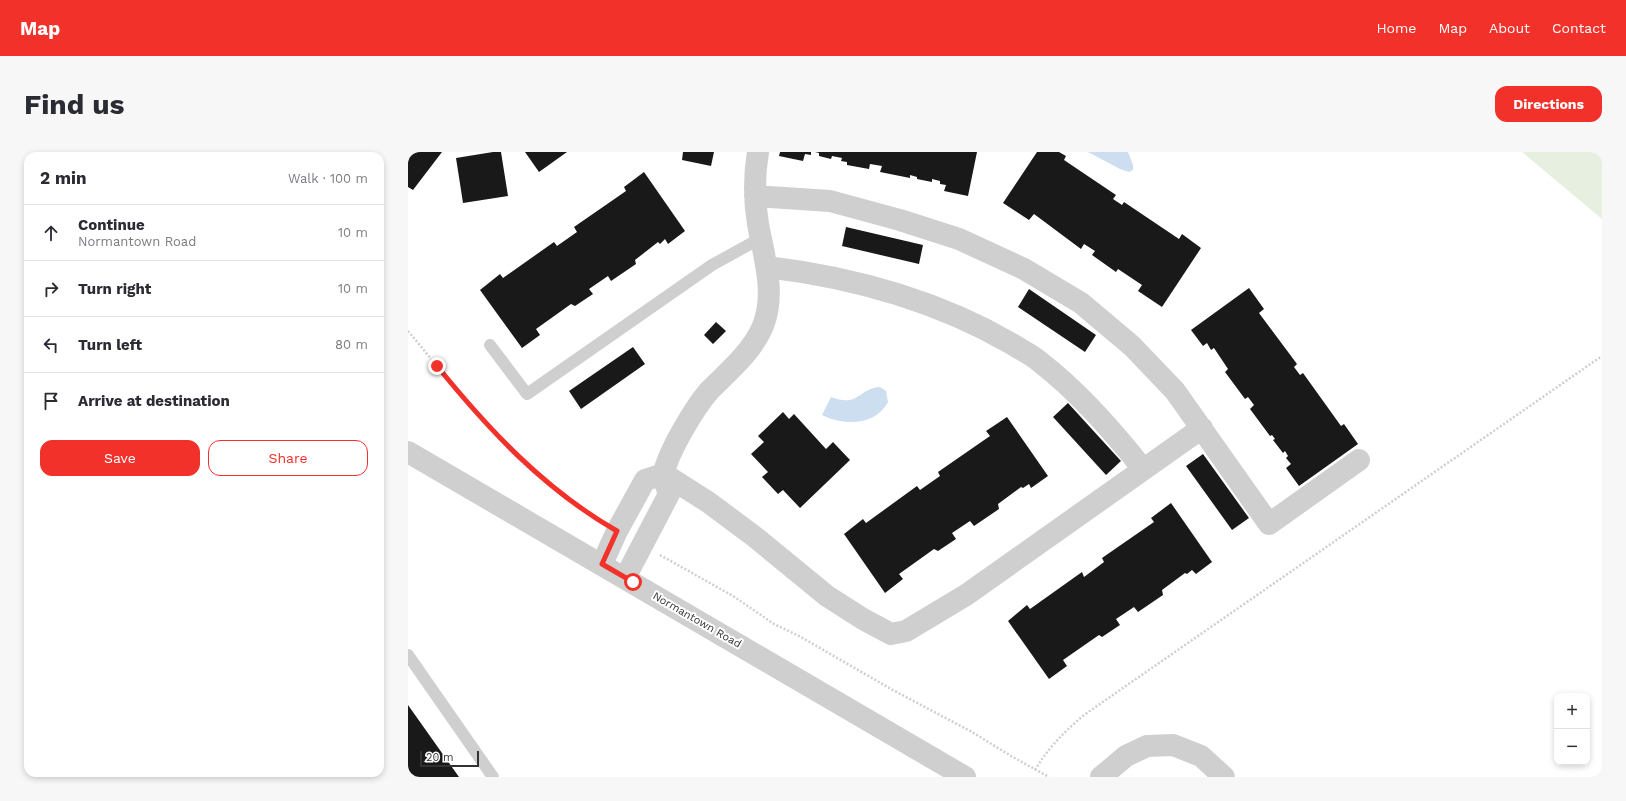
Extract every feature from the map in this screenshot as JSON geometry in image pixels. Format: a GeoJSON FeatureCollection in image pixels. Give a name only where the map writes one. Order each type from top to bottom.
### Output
{"type":"FeatureCollection","features":[{"type":"Feature","properties":{"kind":"street"},"geometry":{"type":"LineString","coordinates":[[625,578],[669,494],[664,474],[673,450],[692,416],[708,393],[750,349],[763,325],[769,294],[767,267],[755,196],[754,174],[758,152]]}},
{"type":"Feature","properties":{"kind":"street"},"geometry":{"type":"LineString","coordinates":[[755,196],[837,203],[900,220],[958,239],[1024,269],[1081,303],[1132,346],[1175,392],[1269,524],[1359,460]]}},
{"type":"Feature","properties":{"kind":"street"},"geometry":{"type":"LineString","coordinates":[[767,267],[811,273],[876,289],[938,308],[994,334],[1040,361],[1079,396],[1119,438],[1143,469]]}},
{"type":"Feature","properties":{"kind":"street"},"geometry":{"type":"LineString","coordinates":[[602,564],[617,531],[645,480],[664,474],[708,502],[827,596],[862,619],[891,634],[906,631],[966,595],[1202,428]]}},
{"type":"Feature","properties":{"kind":"street","name":"Normantown Road"},"geometry":{"type":"LineString","coordinates":[[408,452],[965,777]]}},
{"type":"Feature","properties":{"kind":"street"},"geometry":{"type":"LineString","coordinates":[[1101,777],[1126,756],[1147,746],[1173,745],[1201,756],[1224,777]]}},
{"type":"Feature","properties":{"kind":"lane"},"geometry":{"type":"LineString","coordinates":[[490,345],[527,394],[712,265],[761,238]]}},
{"type":"Feature","properties":{"kind":"lane"},"geometry":{"type":"LineString","coordinates":[[408,655],[493,777]]}},
{"type":"Feature","properties":{"kind":"path"},"geometry":{"type":"LineString","coordinates":[[408,331],[471,408],[521,460],[567,497],[617,531]]}},
{"type":"Feature","properties":{"kind":"path"},"geometry":{"type":"LineString","coordinates":[[1035,770],[1045,753],[1060,736],[1084,715],[1602,356]]}},
{"type":"Feature","properties":{"kind":"path"},"geometry":{"type":"LineString","coordinates":[[642,545],[733,596],[774,624],[801,637],[891,689],[972,732],[1049,777]]}},
{"type":"Feature","properties":{"kind":"green space"},"geometry":{"type":"Polygon","coordinates":[[[1522,152],[1602,152],[1602,219],[1522,152]]]}},
{"type":"Feature","properties":{"kind":"water"},"geometry":{"type":"Polygon","coordinates":[[[1088,152],[1128,152],[1133,165],[1133,170],[1129,172],[1120,169],[1088,152]]]}},
{"type":"Feature","properties":{"kind":"water"},"geometry":{"type":"Polygon","coordinates":[[[880,387],[886,391],[888,402],[875,416],[867,420],[858,422],[840,421],[822,415],[831,397],[840,400],[853,399],[873,388],[880,387]]]}},
{"type":"Feature","properties":{"kind":"building"},"geometry":{"type":"Polygon","coordinates":[[[408,152],[442,152],[413,190],[408,187],[408,152]]]}},
{"type":"Feature","properties":{"kind":"building"},"geometry":{"type":"Polygon","coordinates":[[[501,152],[508,196],[463,203],[456,158],[501,152]]]}},
{"type":"Feature","properties":{"kind":"building"},"geometry":{"type":"Polygon","coordinates":[[[525,152],[567,152],[539,172],[525,152]]]}},
{"type":"Feature","properties":{"kind":"building"},"geometry":{"type":"Polygon","coordinates":[[[683,152],[714,152],[711,166],[682,160],[683,152]]]}},
{"type":"Feature","properties":{"kind":"building"},"geometry":{"type":"Polygon","coordinates":[[[780,152],[811,152],[811,155],[805,154],[803,161],[779,156],[780,152]]]}},
{"type":"Feature","properties":{"kind":"building"},"geometry":{"type":"Polygon","coordinates":[[[815,152],[977,152],[968,196],[944,191],[946,185],[940,184],[940,181],[932,179],[932,182],[917,179],[917,177],[910,175],[910,178],[880,172],[882,166],[870,164],[869,169],[847,165],[847,162],[841,161],[842,158],[832,156],[831,159],[819,156],[819,153],[815,152]]]}},
{"type":"Feature","properties":{"kind":"building"},"geometry":{"type":"Polygon","coordinates":[[[1037,152],[1059,152],[1066,156],[1064,160],[1116,195],[1113,199],[1122,205],[1124,202],[1179,239],[1182,234],[1201,248],[1162,307],[1138,291],[1142,285],[1118,269],[1116,272],[1092,255],[1095,251],[1084,244],[1081,249],[1034,214],[1029,220],[1003,203],[1037,152]]]}},
{"type":"Feature","properties":{"kind":"building"},"geometry":{"type":"Polygon","coordinates":[[[644,172],[685,231],[668,244],[665,239],[660,244],[658,242],[635,260],[636,264],[611,281],[608,276],[589,289],[593,294],[575,306],[571,304],[536,329],[540,335],[522,348],[480,290],[500,274],[503,278],[554,242],[557,246],[577,232],[574,227],[626,191],[624,187],[644,172]]]}},
{"type":"Feature","properties":{"kind":"building"},"geometry":{"type":"Polygon","coordinates":[[[846,227],[923,245],[919,264],[842,246],[846,227]]]}},
{"type":"Feature","properties":{"kind":"building"},"geometry":{"type":"Polygon","coordinates":[[[1249,288],[1264,309],[1259,313],[1297,364],[1294,367],[1300,375],[1303,373],[1341,426],[1344,424],[1358,444],[1299,486],[1286,468],[1291,464],[1286,458],[1288,456],[1285,451],[1283,453],[1273,440],[1275,439],[1272,435],[1270,436],[1250,409],[1254,405],[1248,397],[1245,399],[1225,372],[1228,369],[1214,348],[1211,350],[1207,343],[1203,346],[1191,330],[1249,288]]]}},
{"type":"Feature","properties":{"kind":"building"},"geometry":{"type":"Polygon","coordinates":[[[1029,289],[1096,335],[1085,352],[1018,307],[1029,289]]]}},
{"type":"Feature","properties":{"kind":"building"},"geometry":{"type":"Polygon","coordinates":[[[716,322],[726,331],[713,344],[704,335],[716,322]]]}},
{"type":"Feature","properties":{"kind":"building"},"geometry":{"type":"Polygon","coordinates":[[[633,347],[645,364],[581,409],[569,391],[633,347]]]}},
{"type":"Feature","properties":{"kind":"building"},"geometry":{"type":"Polygon","coordinates":[[[1068,403],[1121,461],[1106,475],[1053,417],[1068,403]]]}},
{"type":"Feature","properties":{"kind":"building"},"geometry":{"type":"Polygon","coordinates":[[[783,412],[789,419],[794,414],[826,449],[833,442],[850,460],[800,508],[783,490],[778,494],[762,477],[768,472],[751,454],[764,442],[758,436],[783,412]]]}},
{"type":"Feature","properties":{"kind":"building"},"geometry":{"type":"Polygon","coordinates":[[[1007,417],[1048,476],[1031,488],[1029,484],[1023,488],[1021,487],[998,504],[999,509],[974,526],[970,521],[952,533],[956,539],[938,551],[934,549],[899,574],[903,579],[885,593],[844,534],[863,519],[866,523],[917,486],[920,490],[940,476],[938,472],[990,436],[986,431],[1007,417]]]}},
{"type":"Feature","properties":{"kind":"building"},"geometry":{"type":"Polygon","coordinates":[[[1203,454],[1249,518],[1232,530],[1186,466],[1203,454]]]}},
{"type":"Feature","properties":{"kind":"building"},"geometry":{"type":"Polygon","coordinates":[[[1171,503],[1212,562],[1196,574],[1192,570],[1187,574],[1185,573],[1162,590],[1163,595],[1138,612],[1134,607],[1116,619],[1120,625],[1102,637],[1099,635],[1063,660],[1067,666],[1049,679],[1008,621],[1027,605],[1030,609],[1082,572],[1084,577],[1104,562],[1102,558],[1154,522],[1151,518],[1171,503]]]}},
{"type":"Feature","properties":{"kind":"building"},"geometry":{"type":"Polygon","coordinates":[[[408,705],[459,777],[408,777],[408,705]]]}},
{"type":"Feature","properties":{"kind":"route"},"geometry":{"type":"LineString","coordinates":[[437,366],[471,408],[521,460],[567,497],[604,524],[617,531],[602,564],[633,582]]}}]}
